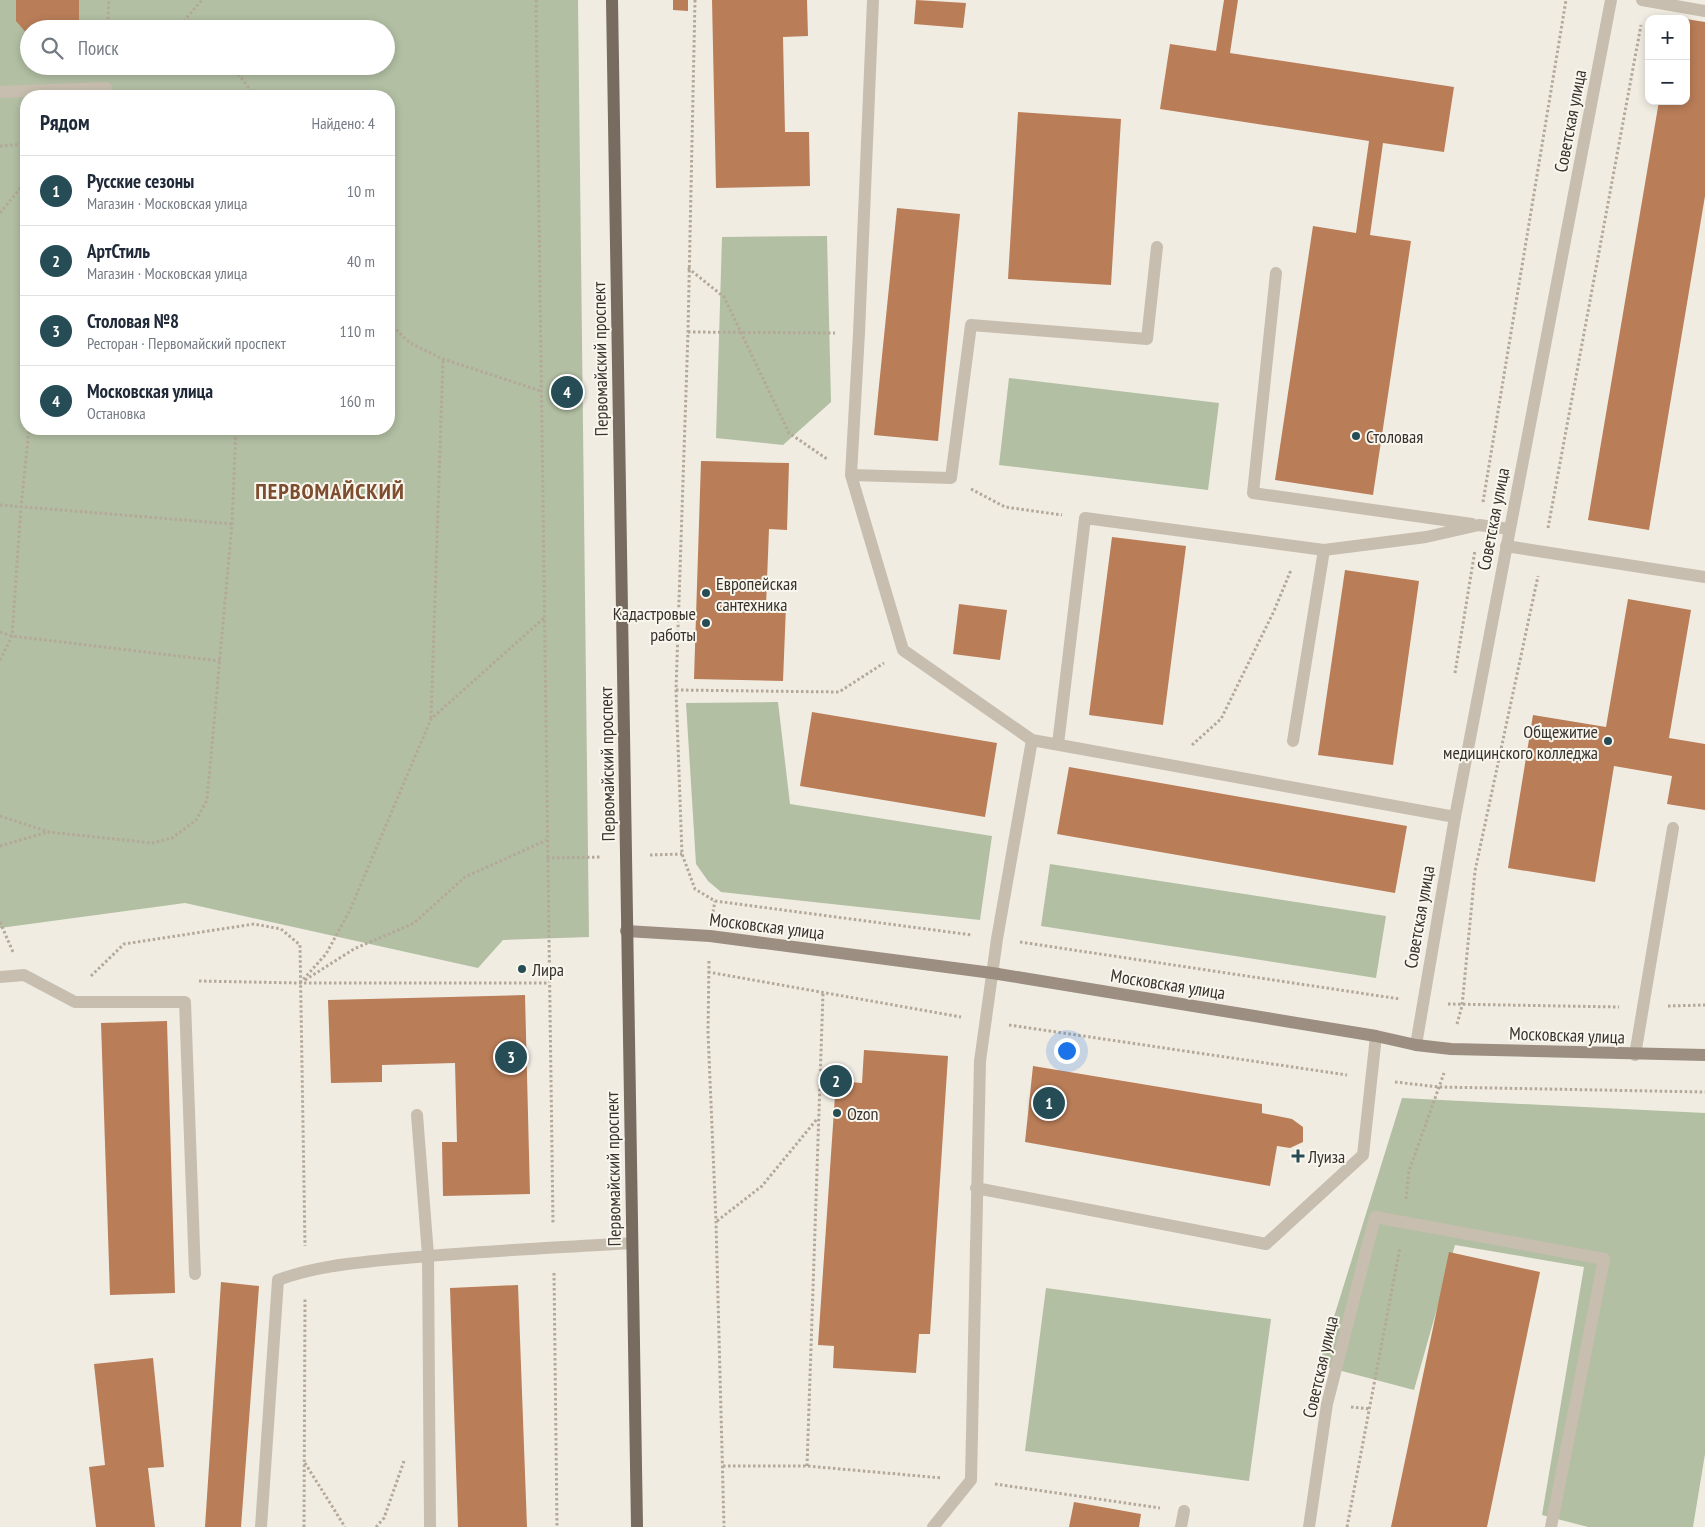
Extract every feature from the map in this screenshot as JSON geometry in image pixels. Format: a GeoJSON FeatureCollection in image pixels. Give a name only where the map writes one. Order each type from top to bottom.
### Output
{"type":"FeatureCollection","features":[{"type":"Feature","properties":{"kind":"main road","name":"Первомайский проспект"},"geometry":{"type":"LineString","coordinates":[[612,0],[636,1527]]}},
{"type":"Feature","properties":{"kind":"street"},"geometry":{"type":"LineString","coordinates":[[873,0],[851,474],[904,650],[1032,740],[1455,817]]}},
{"type":"Feature","properties":{"kind":"street","name":"Советская улица"},"geometry":{"type":"LineString","coordinates":[[1416,1045],[1422,1001],[1455,817],[1611,0]]}},
{"type":"Feature","properties":{"kind":"street"},"geometry":{"type":"LineString","coordinates":[[1644,0],[1705,11]]}},
{"type":"Feature","properties":{"kind":"street"},"geometry":{"type":"LineString","coordinates":[[53,90],[106,88]]}},
{"type":"Feature","properties":{"kind":"street"},"geometry":{"type":"LineString","coordinates":[[0,92],[20,91]]}},
{"type":"Feature","properties":{"kind":"street"},"geometry":{"type":"LineString","coordinates":[[851,474],[951,478],[971,325],[1147,339],[1157,247]]}},
{"type":"Feature","properties":{"kind":"street"},"geometry":{"type":"LineString","coordinates":[[1276,273],[1253,493],[1509,529]]}},
{"type":"Feature","properties":{"kind":"street"},"geometry":{"type":"LineString","coordinates":[[1058,744],[1085,518],[1324,550],[1426,537],[1479,525]]}},
{"type":"Feature","properties":{"kind":"street"},"geometry":{"type":"LineString","coordinates":[[1506,546],[1705,577]]}},
{"type":"Feature","properties":{"kind":"street"},"geometry":{"type":"LineString","coordinates":[[1293,741],[1324,550]]}},
{"type":"Feature","properties":{"kind":"street"},"geometry":{"type":"LineString","coordinates":[[933,1527],[971,1480],[980,1061],[997,939],[1032,740]]}},
{"type":"Feature","properties":{"kind":"street"},"geometry":{"type":"LineString","coordinates":[[1635,1055],[1673,828]]}},
{"type":"Feature","properties":{"kind":"street","name":"Московская улица"},"geometry":{"type":"LineString","coordinates":[[626,931],[710,936],[992,973],[1376,1036],[1416,1045],[1452,1049],[1705,1056]]}},
{"type":"Feature","properties":{"kind":"street"},"geometry":{"type":"LineString","coordinates":[[0,977],[24,975],[75,1002],[185,1002],[195,1274]]}},
{"type":"Feature","properties":{"kind":"street"},"geometry":{"type":"LineString","coordinates":[[976,1188],[1266,1244],[1363,1155],[1376,1036]]}},
{"type":"Feature","properties":{"kind":"street"},"geometry":{"type":"LineString","coordinates":[[417,1115],[428,1255],[430,1527]]}},
{"type":"Feature","properties":{"kind":"street","name":"Советская улица"},"geometry":{"type":"LineString","coordinates":[[1309,1527],[1327,1404],[1375,1217],[1404,1223]]}},
{"type":"Feature","properties":{"kind":"street"},"geometry":{"type":"LineString","coordinates":[[1404,1223],[1604,1259],[1551,1527]]}},
{"type":"Feature","properties":{"kind":"street"},"geometry":{"type":"LineString","coordinates":[[261,1527],[278,1280],[305,1270],[328,1266],[428,1255],[632,1243]]}},
{"type":"Feature","properties":{"kind":"street"},"geometry":{"type":"LineString","coordinates":[[1181,1527],[1184,1511]]}},
{"type":"Feature","properties":{"kind":"path"},"geometry":{"type":"LineString","coordinates":[[108,20],[109,0]]}},
{"type":"Feature","properties":{"kind":"path"},"geometry":{"type":"LineString","coordinates":[[185,20],[202,0]]}},
{"type":"Feature","properties":{"kind":"path"},"geometry":{"type":"LineString","coordinates":[[190,981],[548,983],[536,0]]}},
{"type":"Feature","properties":{"kind":"path"},"geometry":{"type":"LineString","coordinates":[[695,0],[688,332],[676,690],[682,854],[695,889],[715,900],[1462,1006],[1643,1007],[1705,1005]]}},
{"type":"Feature","properties":{"kind":"path"},"geometry":{"type":"LineString","coordinates":[[1347,1527],[1404,1223],[1409,1170],[1452,1049],[1462,1006],[1475,871],[1543,552],[1644,0]]}},
{"type":"Feature","properties":{"kind":"path"},"geometry":{"type":"LineString","coordinates":[[239,75],[250,90]]}},
{"type":"Feature","properties":{"kind":"path"},"geometry":{"type":"LineString","coordinates":[[0,146],[20,144]]}},
{"type":"Feature","properties":{"kind":"path"},"geometry":{"type":"LineString","coordinates":[[0,213],[20,188]]}},
{"type":"Feature","properties":{"kind":"path"},"geometry":{"type":"LineString","coordinates":[[688,268],[724,297],[789,433],[851,474]]}},
{"type":"Feature","properties":{"kind":"path"},"geometry":{"type":"LineString","coordinates":[[395,329],[410,343],[443,359],[541,390]]}},
{"type":"Feature","properties":{"kind":"path"},"geometry":{"type":"LineString","coordinates":[[688,332],[859,333]]}},
{"type":"Feature","properties":{"kind":"path"},"geometry":{"type":"LineString","coordinates":[[300,983],[326,954],[350,910],[431,719],[443,359]]}},
{"type":"Feature","properties":{"kind":"path"},"geometry":{"type":"LineString","coordinates":[[0,660],[12,636],[20,507],[27,435]]}},
{"type":"Feature","properties":{"kind":"path"},"geometry":{"type":"LineString","coordinates":[[0,816],[49,832],[152,843],[172,838],[196,820],[207,800],[232,524],[236,435]]}},
{"type":"Feature","properties":{"kind":"path"},"geometry":{"type":"LineString","coordinates":[[951,478],[1005,507],[1085,518]]}},
{"type":"Feature","properties":{"kind":"path"},"geometry":{"type":"LineString","coordinates":[[0,505],[232,524]]}},
{"type":"Feature","properties":{"kind":"path"},"geometry":{"type":"LineString","coordinates":[[1167,766],[1221,719],[1274,611],[1300,547]]}},
{"type":"Feature","properties":{"kind":"path"},"geometry":{"type":"LineString","coordinates":[[431,719],[544,618]]}},
{"type":"Feature","properties":{"kind":"path"},"geometry":{"type":"LineString","coordinates":[[0,632],[12,636],[220,661]]}},
{"type":"Feature","properties":{"kind":"path"},"geometry":{"type":"LineString","coordinates":[[676,690],[839,692],[904,650]]}},
{"type":"Feature","properties":{"kind":"path"},"geometry":{"type":"LineString","coordinates":[[0,846],[49,832]]}},
{"type":"Feature","properties":{"kind":"path"},"geometry":{"type":"LineString","coordinates":[[300,983],[354,950],[414,923],[465,877],[547,840]]}},
{"type":"Feature","properties":{"kind":"path"},"geometry":{"type":"LineString","coordinates":[[0,922],[24,975]]}},
{"type":"Feature","properties":{"kind":"path"},"geometry":{"type":"LineString","coordinates":[[86,981],[124,944],[254,924],[281,929],[300,945],[300,983]]}},
{"type":"Feature","properties":{"kind":"path"},"geometry":{"type":"LineString","coordinates":[[724,1527],[716,1222],[708,1032],[708,972],[986,1021],[1439,1088],[1705,1092]]}},
{"type":"Feature","properties":{"kind":"path"},"geometry":{"type":"LineString","coordinates":[[807,1466],[823,993]]}},
{"type":"Feature","properties":{"kind":"path"},"geometry":{"type":"LineString","coordinates":[[716,1222],[762,1186],[818,1118]]}},
{"type":"Feature","properties":{"kind":"path"},"geometry":{"type":"LineString","coordinates":[[304,1463],[345,1527]]}},
{"type":"Feature","properties":{"kind":"path"},"geometry":{"type":"LineString","coordinates":[[723,1466],[751,1466]]}},
{"type":"Feature","properties":{"kind":"green space"},"geometry":{"type":"Polygon","coordinates":[[[0,0],[578,0],[589,937],[503,940],[478,968],[185,903],[0,928],[0,0]]]}},
{"type":"Feature","properties":{"kind":"green space"},"geometry":{"type":"Polygon","coordinates":[[[827,236],[831,402],[783,445],[716,438],[722,237],[827,236]]]}},
{"type":"Feature","properties":{"kind":"green space"},"geometry":{"type":"Polygon","coordinates":[[[1009,378],[1219,403],[1208,490],[999,465],[1009,378]]]}},
{"type":"Feature","properties":{"kind":"green space"},"geometry":{"type":"Polygon","coordinates":[[[778,702],[790,804],[992,836],[980,920],[721,892],[708,881],[696,864],[686,703],[778,702]]]}},
{"type":"Feature","properties":{"kind":"green space"},"geometry":{"type":"Polygon","coordinates":[[[1050,864],[1386,916],[1376,978],[1041,926],[1050,864]]]}},
{"type":"Feature","properties":{"kind":"green space"},"geometry":{"type":"Polygon","coordinates":[[[1402,1098],[1705,1113],[1705,1454],[1693,1527],[1588,1527],[1542,1515],[1584,1267],[1455,1245],[1414,1390],[1319,1365],[1402,1098]]]}},
{"type":"Feature","properties":{"kind":"green space"},"geometry":{"type":"Polygon","coordinates":[[[1046,1288],[1271,1319],[1249,1481],[1025,1451],[1046,1288]]]}},
{"type":"Feature","properties":{"kind":"building"},"geometry":{"type":"Polygon","coordinates":[[[16,0],[79,0],[79,20],[20,20],[20,26],[16,21],[16,0]]]}},
{"type":"Feature","properties":{"kind":"building"},"geometry":{"type":"Polygon","coordinates":[[[673,0],[688,0],[688,11],[673,10],[673,0]]]}},
{"type":"Feature","properties":{"kind":"building"},"geometry":{"type":"Polygon","coordinates":[[[712,0],[807,0],[808,36],[783,37],[785,132],[809,132],[810,186],[716,188],[712,0]]]}},
{"type":"Feature","properties":{"kind":"building"},"geometry":{"type":"Polygon","coordinates":[[[916,0],[966,3],[963,28],[914,24],[916,0]]]}},
{"type":"Feature","properties":{"kind":"building"},"geometry":{"type":"Polygon","coordinates":[[[1224,0],[1238,0],[1230,53],[1454,87],[1444,152],[1383,143],[1370,235],[1411,241],[1373,495],[1275,480],[1313,226],[1356,233],[1369,141],[1160,109],[1170,44],[1216,51],[1224,0]]]}},
{"type":"Feature","properties":{"kind":"building"},"geometry":{"type":"Polygon","coordinates":[[[1690,20],[1705,22],[1705,196],[1649,530],[1588,520],[1658,105],[1690,105],[1690,20]]]}},
{"type":"Feature","properties":{"kind":"building"},"geometry":{"type":"Polygon","coordinates":[[[1018,112],[1121,119],[1111,285],[1008,279],[1018,112]]]}},
{"type":"Feature","properties":{"kind":"building"},"geometry":{"type":"Polygon","coordinates":[[[897,208],[960,214],[938,441],[874,435],[897,208]]]}},
{"type":"Feature","properties":{"kind":"building"},"geometry":{"type":"Polygon","coordinates":[[[701,461],[789,463],[787,530],[769,529],[766,606],[786,606],[783,681],[694,679],[701,461]]]}},
{"type":"Feature","properties":{"kind":"building"},"geometry":{"type":"Polygon","coordinates":[[[1112,537],[1186,546],[1163,725],[1089,715],[1112,537]]]}},
{"type":"Feature","properties":{"kind":"building"},"geometry":{"type":"Polygon","coordinates":[[[1345,570],[1419,581],[1393,765],[1318,755],[1345,570]]]}},
{"type":"Feature","properties":{"kind":"building","name":"Общежитие медицинского колледжа"},"geometry":{"type":"Polygon","coordinates":[[[1628,599],[1691,610],[1669,738],[1705,744],[1705,810],[1667,804],[1672,776],[1614,766],[1595,882],[1508,868],[1533,715],[1606,727],[1628,599]]]}},
{"type":"Feature","properties":{"kind":"building"},"geometry":{"type":"Polygon","coordinates":[[[959,604],[1007,610],[1000,660],[953,654],[959,604]]]}},
{"type":"Feature","properties":{"kind":"building"},"geometry":{"type":"Polygon","coordinates":[[[812,712],[997,743],[985,817],[800,786],[812,712]]]}},
{"type":"Feature","properties":{"kind":"building"},"geometry":{"type":"Polygon","coordinates":[[[1069,767],[1407,826],[1395,893],[1057,834],[1069,767]]]}},
{"type":"Feature","properties":{"kind":"building"},"geometry":{"type":"Polygon","coordinates":[[[525,995],[530,1194],[443,1196],[442,1142],[457,1142],[455,1063],[382,1065],[382,1082],[331,1083],[328,1000],[525,995]]]}},
{"type":"Feature","properties":{"kind":"building"},"geometry":{"type":"Polygon","coordinates":[[[167,1021],[175,1293],[110,1295],[101,1023],[167,1021]]]}},
{"type":"Feature","properties":{"kind":"building"},"geometry":{"type":"Polygon","coordinates":[[[864,1050],[948,1056],[930,1334],[919,1334],[916,1373],[833,1368],[834,1346],[818,1345],[836,1081],[862,1083],[864,1050]]]}},
{"type":"Feature","properties":{"kind":"building"},"geometry":{"type":"Polygon","coordinates":[[[1033,1066],[1262,1104],[1262,1113],[1292,1119],[1303,1127],[1303,1142],[1290,1148],[1277,1146],[1270,1186],[1025,1142],[1033,1066]]]}},
{"type":"Feature","properties":{"kind":"building"},"geometry":{"type":"Polygon","coordinates":[[[1449,1252],[1540,1272],[1487,1527],[1391,1527],[1449,1252]]]}},
{"type":"Feature","properties":{"kind":"building"},"geometry":{"type":"Polygon","coordinates":[[[221,1282],[259,1286],[241,1527],[205,1527],[221,1282]]]}},
{"type":"Feature","properties":{"kind":"building"},"geometry":{"type":"Polygon","coordinates":[[[518,1285],[527,1527],[458,1527],[450,1288],[518,1285]]]}},
{"type":"Feature","properties":{"kind":"building"},"geometry":{"type":"Polygon","coordinates":[[[153,1358],[164,1467],[148,1468],[155,1527],[96,1527],[89,1467],[105,1465],[94,1364],[153,1358]]]}},
{"type":"Feature","properties":{"kind":"building"},"geometry":{"type":"Polygon","coordinates":[[[1074,1502],[1141,1514],[1139,1527],[1069,1527],[1074,1502]]]}},
{"type":"Feature","properties":{"kind":"place","name":"Московская улица"},"geometry":{"type":"Point","coordinates":[567,392]}},
{"type":"Feature","properties":{"kind":"place","name":"Столовая"},"geometry":{"type":"Point","coordinates":[1356,436]}},
{"type":"Feature","properties":{"kind":"place","name":"Европейская сантехника"},"geometry":{"type":"Point","coordinates":[706,593]}},
{"type":"Feature","properties":{"kind":"place","name":"Кадастровые работы"},"geometry":{"type":"Point","coordinates":[706,623]}},
{"type":"Feature","properties":{"kind":"place","name":"Общежитие медицинского колледжа"},"geometry":{"type":"Point","coordinates":[1608,741]}},
{"type":"Feature","properties":{"kind":"place","name":"Лира"},"geometry":{"type":"Point","coordinates":[522,969]}},
{"type":"Feature","properties":{"kind":"place","name":"Столовая №8"},"geometry":{"type":"Point","coordinates":[511,1057]}},
{"type":"Feature","properties":{"kind":"place","name":"АртСтиль"},"geometry":{"type":"Point","coordinates":[836,1081]}},
{"type":"Feature","properties":{"kind":"place","name":"Русские сезоны"},"geometry":{"type":"Point","coordinates":[1049,1103]}},
{"type":"Feature","properties":{"kind":"place","name":"Ozon"},"geometry":{"type":"Point","coordinates":[837,1113]}},
{"type":"Feature","properties":{"kind":"place","name":"Луиза"},"geometry":{"type":"Point","coordinates":[1298,1156]}},
{"type":"Feature","properties":{"kind":"district","name":"ПЕРВОМАЙСКИЙ"},"geometry":{"type":"Point","coordinates":[330,491]}}]}
